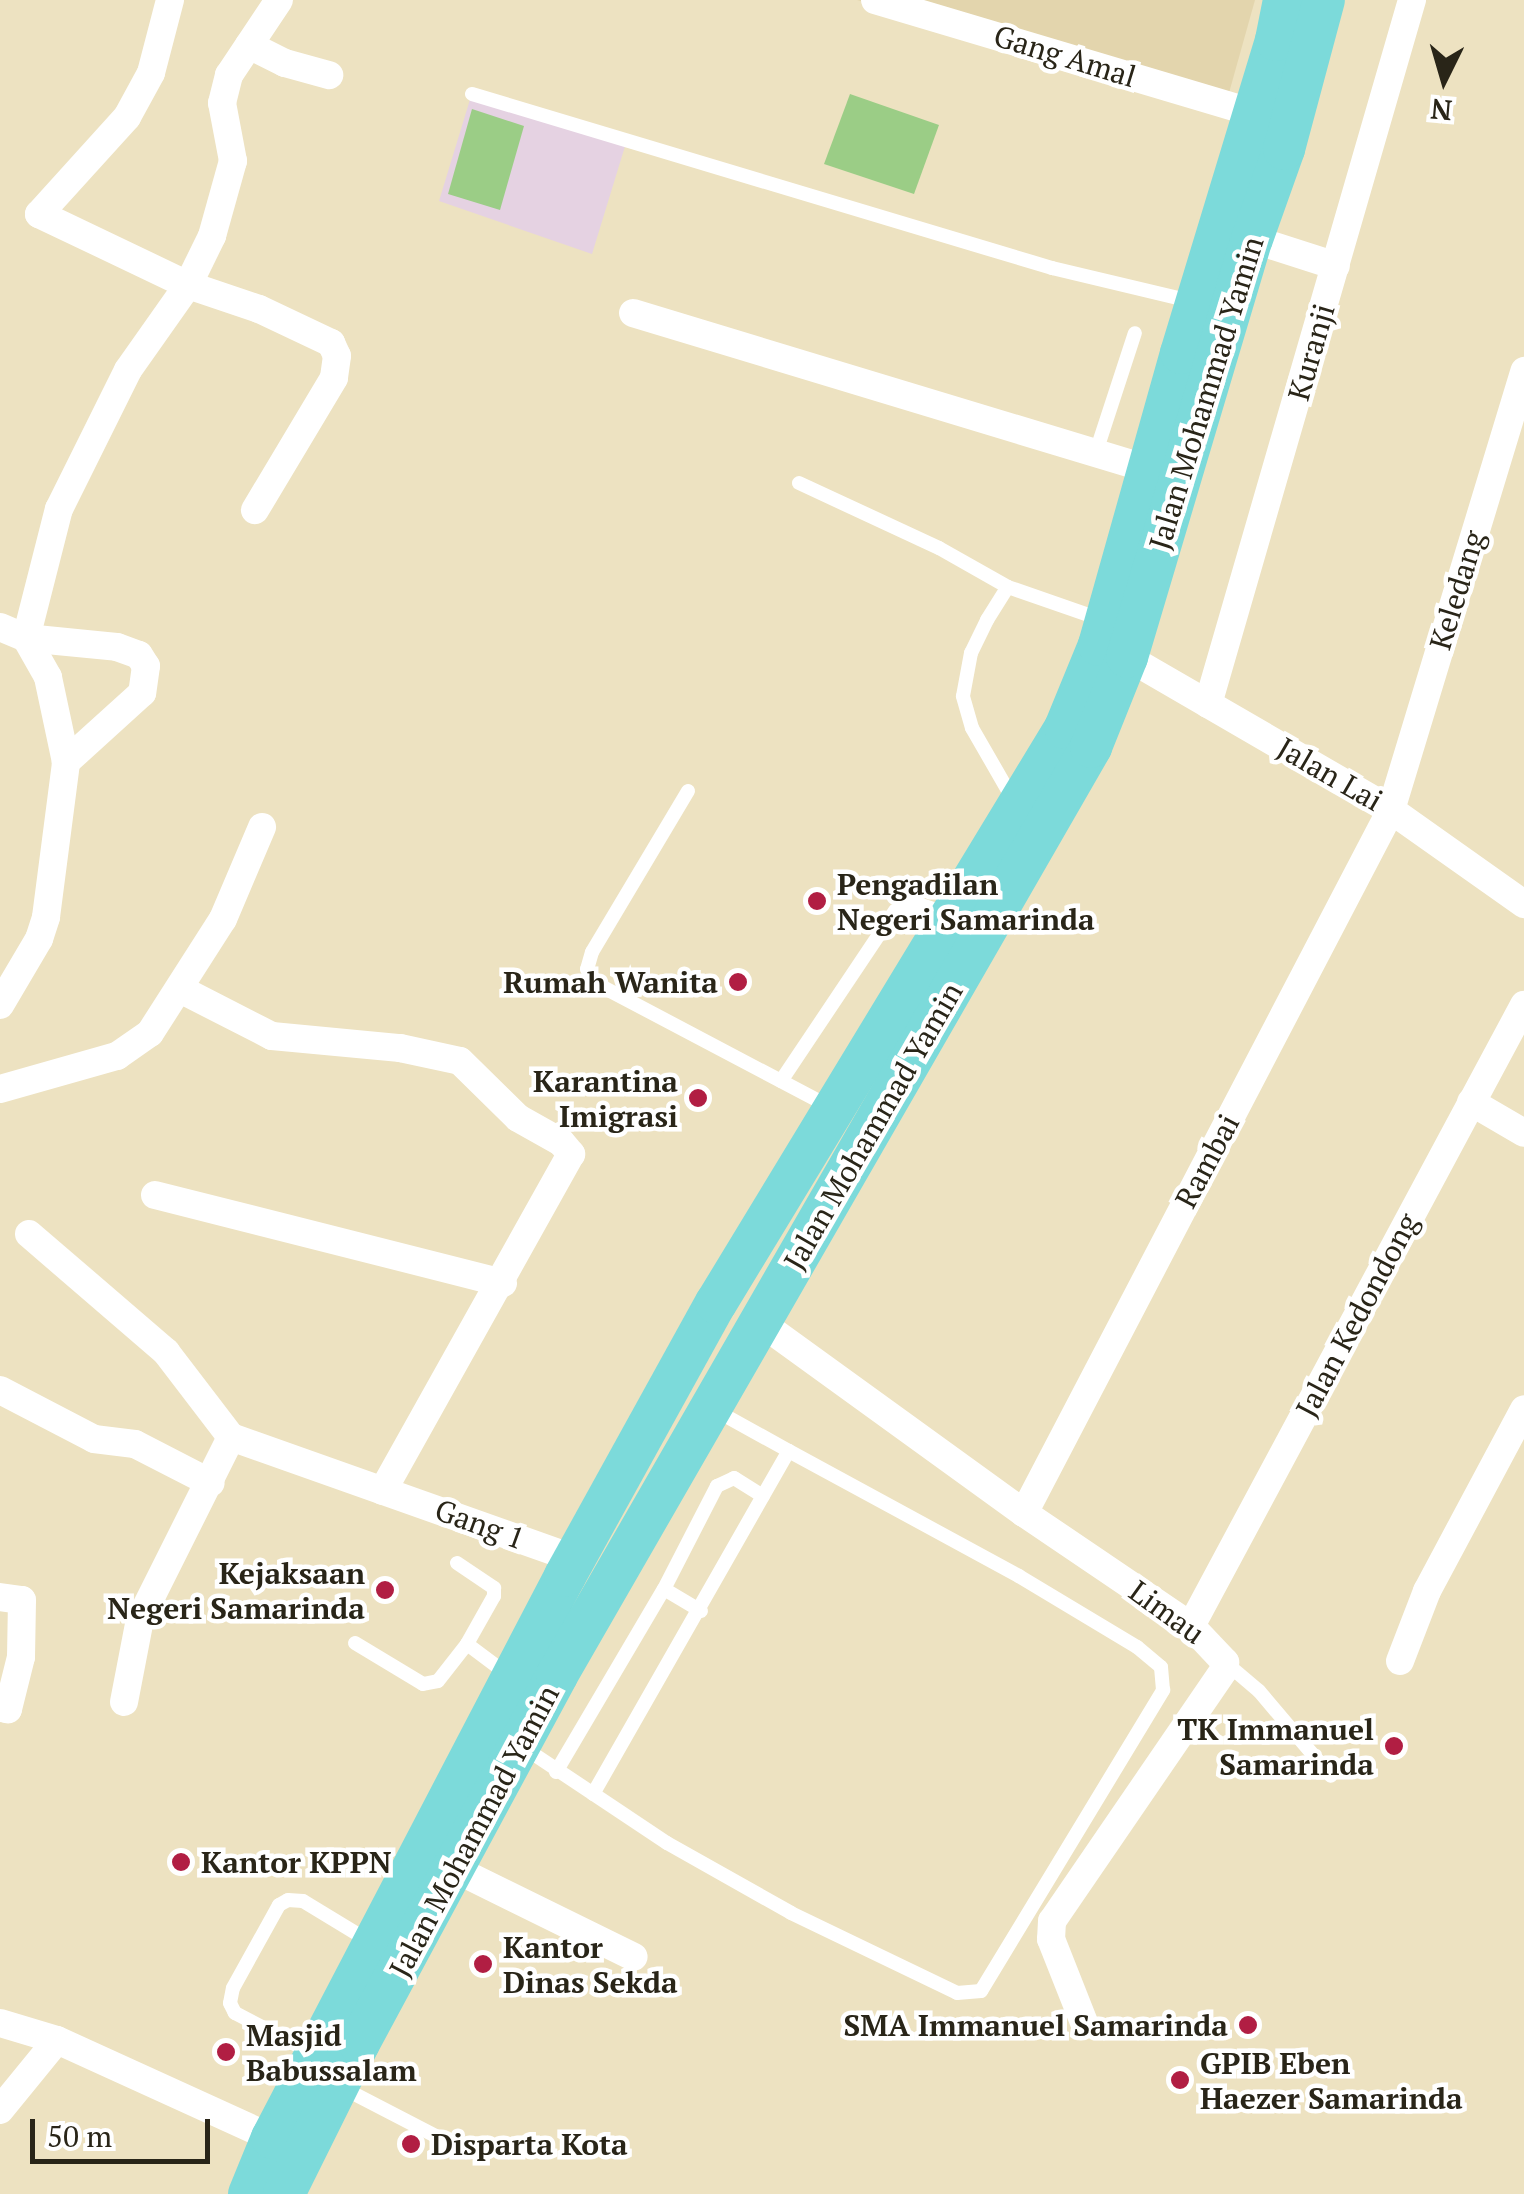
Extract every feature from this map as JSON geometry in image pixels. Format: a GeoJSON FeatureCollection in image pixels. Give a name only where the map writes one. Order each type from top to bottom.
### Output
{"type":"FeatureCollection","features":[{"type":"Feature","properties":{"kind":"main road","name":"Jalan Mohammad Yamin"},"geometry":{"type":"LineString","coordinates":[[284,2194],[373,1944],[575,1559],[691,1396],[760,1322],[1091,747],[1148,468],[1255,113],[1284,0]]}},
{"type":"Feature","properties":{"kind":"main road","name":"Jalan Mohammad Yamin"},"geometry":{"type":"LineString","coordinates":[[249,2194],[272,2138],[326,2070],[455,1870],[832,1108],[1018,806],[1111,641],[1284,149],[1324,0]]}},
{"type":"Feature","properties":{"kind":"street"},"geometry":{"type":"LineString","coordinates":[[170,0],[152,74],[127,118],[39,214],[188,285],[259,309],[330,343],[337,356],[334,378],[255,510]]}},
{"type":"Feature","properties":{"kind":"street"},"geometry":{"type":"LineString","coordinates":[[13,632],[59,510],[128,370],[188,285],[227,193],[232,161],[222,103],[229,75],[279,0]]}},
{"type":"Feature","properties":{"kind":"street","name":"Gang Amal"},"geometry":{"type":"LineString","coordinates":[[875,0],[1255,113]]}},
{"type":"Feature","properties":{"kind":"street","name":"Kuranji"},"geometry":{"type":"LineString","coordinates":[[1208,704],[1412,0]]}},
{"type":"Feature","properties":{"kind":"street"},"geometry":{"type":"LineString","coordinates":[[249,45],[286,63],[329,75]]}},
{"type":"Feature","properties":{"kind":"street"},"geometry":{"type":"LineString","coordinates":[[1252,239],[1336,266]]}},
{"type":"Feature","properties":{"kind":"street"},"geometry":{"type":"LineString","coordinates":[[633,313],[1148,468]]}},
{"type":"Feature","properties":{"kind":"street","name":"Keledang"},"geometry":{"type":"LineString","coordinates":[[1391,810],[1517,421],[1524,371]]}},
{"type":"Feature","properties":{"kind":"street"},"geometry":{"type":"LineString","coordinates":[[13,632],[117,647],[138,654],[146,666],[142,694],[66,762]]}},
{"type":"Feature","properties":{"kind":"street"},"geometry":{"type":"LineString","coordinates":[[0,1005],[39,940],[46,918],[66,762],[48,676],[13,632]]}},
{"type":"Feature","properties":{"kind":"street","name":"Jalan Lai"},"geometry":{"type":"LineString","coordinates":[[1111,641],[1208,704],[1391,810],[1524,904]]}},
{"type":"Feature","properties":{"kind":"street","name":"Rambai"},"geometry":{"type":"LineString","coordinates":[[1024,1512],[1391,810]]}},
{"type":"Feature","properties":{"kind":"street"},"geometry":{"type":"LineString","coordinates":[[0,1089],[117,1056],[150,1033],[223,918],[262,827]]}},
{"type":"Feature","properties":{"kind":"street"},"geometry":{"type":"LineString","coordinates":[[180,989],[272,1036],[400,1048],[460,1061],[518,1118],[561,1142],[571,1154],[503,1283],[383,1491]]}},
{"type":"Feature","properties":{"kind":"street","name":"Jalan Kedondong"},"geometry":{"type":"LineString","coordinates":[[1192,1626],[1524,1005]]}},
{"type":"Feature","properties":{"kind":"street"},"geometry":{"type":"LineString","coordinates":[[1471,1102],[1524,1133]]}},
{"type":"Feature","properties":{"kind":"street"},"geometry":{"type":"LineString","coordinates":[[155,1196],[503,1283]]}},
{"type":"Feature","properties":{"kind":"street"},"geometry":{"type":"LineString","coordinates":[[29,1234],[166,1352],[231,1437],[140,1619],[124,1702]]}},
{"type":"Feature","properties":{"kind":"street","name":"Limau"},"geometry":{"type":"LineString","coordinates":[[760,1322],[1024,1512],[1192,1626],[1225,1662],[1224,1670],[1052,1921],[1052,1939],[1086,2025]]}},
{"type":"Feature","properties":{"kind":"street"},"geometry":{"type":"LineString","coordinates":[[0,1390],[94,1439],[135,1444],[211,1483]]}},
{"type":"Feature","properties":{"kind":"street"},"geometry":{"type":"LineString","coordinates":[[1400,1660],[1426,1591],[1524,1409]]}},
{"type":"Feature","properties":{"kind":"street","name":"Gang 1"},"geometry":{"type":"LineString","coordinates":[[231,1437],[575,1559]]}},
{"type":"Feature","properties":{"kind":"street"},"geometry":{"type":"LineString","coordinates":[[0,1597],[22,1600],[21,1657],[8,1709],[0,1708]]}},
{"type":"Feature","properties":{"kind":"street"},"geometry":{"type":"LineString","coordinates":[[455,1870],[634,1958]]}},
{"type":"Feature","properties":{"kind":"street"},"geometry":{"type":"LineString","coordinates":[[0,2023],[57,2040],[272,2138]]}},
{"type":"Feature","properties":{"kind":"street"},"geometry":{"type":"LineString","coordinates":[[0,2110],[57,2040]]}},
{"type":"Feature","properties":{"kind":"lane"},"geometry":{"type":"LineString","coordinates":[[472,94],[1052,268],[1197,302]]}},
{"type":"Feature","properties":{"kind":"lane"},"geometry":{"type":"LineString","coordinates":[[1096,452],[1135,334]]}},
{"type":"Feature","properties":{"kind":"lane"},"geometry":{"type":"LineString","coordinates":[[798,483],[939,548],[1111,641]]}},
{"type":"Feature","properties":{"kind":"lane"},"geometry":{"type":"LineString","coordinates":[[1008,587],[971,653],[962,696],[972,728],[1018,806]]}},
{"type":"Feature","properties":{"kind":"lane"},"geometry":{"type":"LineString","coordinates":[[688,791],[592,952],[587,969],[597,984],[832,1108]]}},
{"type":"Feature","properties":{"kind":"lane"},"geometry":{"type":"LineString","coordinates":[[781,1082],[895,911],[918,904],[951,915]]}},
{"type":"Feature","properties":{"kind":"lane"},"geometry":{"type":"LineString","coordinates":[[520,1745],[667,1843],[792,1913],[957,1993],[981,1990],[1163,1690],[1161,1667],[1137,1647],[1019,1576],[691,1396]]}},
{"type":"Feature","properties":{"kind":"lane"},"geometry":{"type":"LineString","coordinates":[[593,1794],[789,1452]]}},
{"type":"Feature","properties":{"kind":"lane"},"geometry":{"type":"LineString","coordinates":[[556,1772],[664,1589],[717,1486],[734,1478],[763,1496]]}},
{"type":"Feature","properties":{"kind":"lane"},"geometry":{"type":"LineString","coordinates":[[355,1644],[423,1684],[438,1681],[466,1644],[494,1596],[494,1588],[456,1563]]}},
{"type":"Feature","properties":{"kind":"lane"},"geometry":{"type":"LineString","coordinates":[[664,1589],[701,1610]]}},
{"type":"Feature","properties":{"kind":"lane"},"geometry":{"type":"LineString","coordinates":[[466,1644],[512,1677]]}},
{"type":"Feature","properties":{"kind":"lane"},"geometry":{"type":"LineString","coordinates":[[1225,1662],[1258,1691],[1331,1776]]}},
{"type":"Feature","properties":{"kind":"lane"},"geometry":{"type":"LineString","coordinates":[[373,1944],[303,1902],[288,1900],[279,1904],[233,1988],[230,2003],[235,2013],[451,2144]]}},
{"type":"Feature","properties":{"kind":"shaded area"},"geometry":{"type":"Polygon","coordinates":[[[857,0],[1255,0],[1227,100],[857,0]]]}},
{"type":"Feature","properties":{"kind":"shaded area"},"geometry":{"type":"Polygon","coordinates":[[[472,93],[626,143],[592,254],[439,201],[472,93]]]}},
{"type":"Feature","properties":{"kind":"green space"},"geometry":{"type":"Polygon","coordinates":[[[850,94],[939,125],[914,194],[824,164],[850,94]]]}},
{"type":"Feature","properties":{"kind":"green space"},"geometry":{"type":"Polygon","coordinates":[[[472,109],[524,126],[500,210],[448,194],[472,109]]]}},
{"type":"Feature","properties":{"kind":"place","name":"Pengadilan Negeri Samarinda"},"geometry":{"type":"Point","coordinates":[817,901]}},
{"type":"Feature","properties":{"kind":"place","name":"Rumah Wanita"},"geometry":{"type":"Point","coordinates":[738,982]}},
{"type":"Feature","properties":{"kind":"place","name":"Karantina Imigrasi"},"geometry":{"type":"Point","coordinates":[698,1098]}},
{"type":"Feature","properties":{"kind":"place","name":"Kejaksaan Negeri Samarinda"},"geometry":{"type":"Point","coordinates":[385,1590]}},
{"type":"Feature","properties":{"kind":"place","name":"TK Immanuel Samarinda"},"geometry":{"type":"Point","coordinates":[1394,1746]}},
{"type":"Feature","properties":{"kind":"place","name":"Kantor KPPN"},"geometry":{"type":"Point","coordinates":[181,1862]}},
{"type":"Feature","properties":{"kind":"place","name":"Kantor Dinas Sekda"},"geometry":{"type":"Point","coordinates":[483,1964]}},
{"type":"Feature","properties":{"kind":"place","name":"SMA Immanuel Samarinda"},"geometry":{"type":"Point","coordinates":[1248,2025]}},
{"type":"Feature","properties":{"kind":"place","name":"Masjid Babussalam"},"geometry":{"type":"Point","coordinates":[226,2052]}},
{"type":"Feature","properties":{"kind":"place","name":"GPIB Eben Haezer Samarinda"},"geometry":{"type":"Point","coordinates":[1180,2080]}},
{"type":"Feature","properties":{"kind":"place","name":"Disparta Kota"},"geometry":{"type":"Point","coordinates":[411,2144]}}]}
